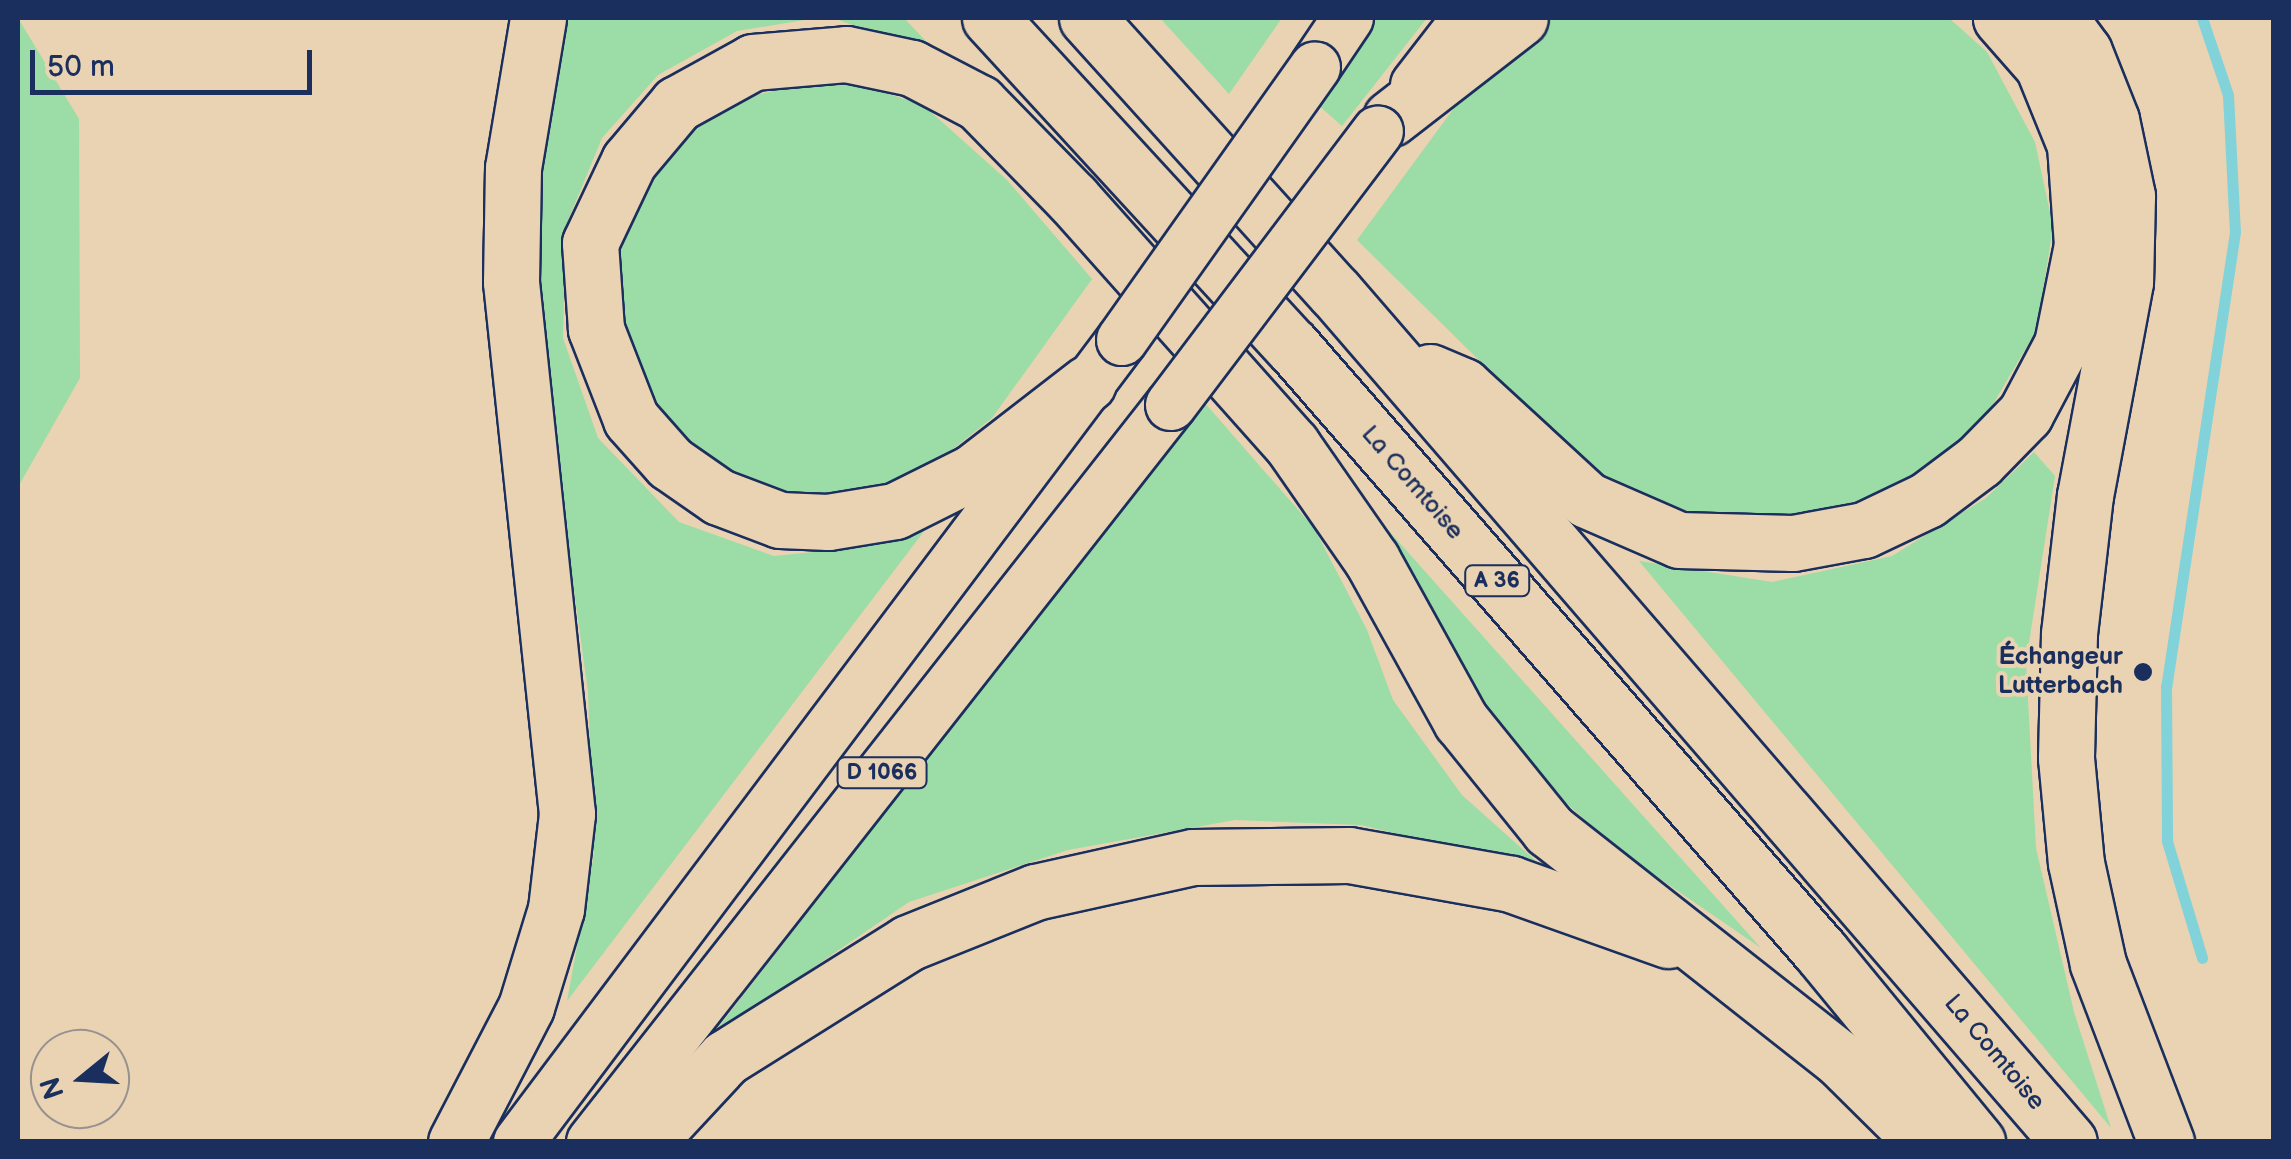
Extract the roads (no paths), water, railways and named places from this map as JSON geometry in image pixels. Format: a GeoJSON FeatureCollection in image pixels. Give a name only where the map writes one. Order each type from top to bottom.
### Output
{"type":"FeatureCollection","features":[{"type":"Feature","properties":{"kind":"highway"},"geometry":{"type":"LineString","coordinates":[[456,1142],[526,1008],[556,909],[568,814],[511,282],[514,168],[538,18]]}},
{"type":"Feature","properties":{"kind":"highway","name":"La Comtoise"},"geometry":{"type":"LineString","coordinates":[[990,18],[1318,376],[1821,952],[1978,1142]]}},
{"type":"Feature","properties":{"kind":"highway","name":"La Comtoise"},"geometry":{"type":"LineString","coordinates":[[1086,18],[1392,357],[2069,1142]]}},
{"type":"Feature","properties":{"kind":"highway","name":"D 1066"},"geometry":{"type":"LineString","coordinates":[[519,1142],[1122,340],[1348,18]]}},
{"type":"Feature","properties":{"kind":"highway","name":"D 1066"},"geometry":{"type":"LineString","coordinates":[[592,1142],[1171,405],[1468,18]]}},
{"type":"Feature","properties":{"kind":"highway"},"geometry":{"type":"LineString","coordinates":[[1385,125],[1520,18]]}},
{"type":"Feature","properties":{"kind":"highway"},"geometry":{"type":"LineString","coordinates":[[1392,357],[1463,386],[1588,500],[1678,540],[1792,543],[1864,530],[1927,500],[1979,462],[2024,414],[2062,344],[2082,245],[2075,144],[2043,66],[2001,18]]}},
{"type":"Feature","properties":{"kind":"highway"},"geometry":{"type":"LineString","coordinates":[[2059,18],[2084,52],[2111,120],[2127,196],[2125,282],[2085,494],[2068,634],[2066,758],[2076,862],[2098,964],[2166,1142]]}},
{"type":"Feature","properties":{"kind":"highway"},"geometry":{"type":"LineString","coordinates":[[1088,383],[973,472],[895,511],[828,522],[780,520],[719,497],[670,463],[630,418],[596,329],[590,243],[629,161],[677,104],[753,62],[846,54],[912,68],[978,103],[1073,198],[1292,445],[1372,560],[1461,722],[1549,830],[1719,958],[1840,1058],[1924,1142]]}},
{"type":"Feature","properties":{"kind":"highway"},"geometry":{"type":"LineString","coordinates":[[647,1142],[725,1058],[908,942],[1036,892],[1192,857],[1348,855],[1512,884],[1719,958]]}},
{"type":"Feature","properties":{"kind":"waterway"},"geometry":{"type":"LineString","coordinates":[[2202,18],[2228,95],[2235,232],[2166,686],[2167,841],[2202,958]]}},
{"type":"Feature","properties":{"kind":"place","name":"Échangeur Lutterbach"},"geometry":{"type":"Point","coordinates":[2143,672]}}]}
